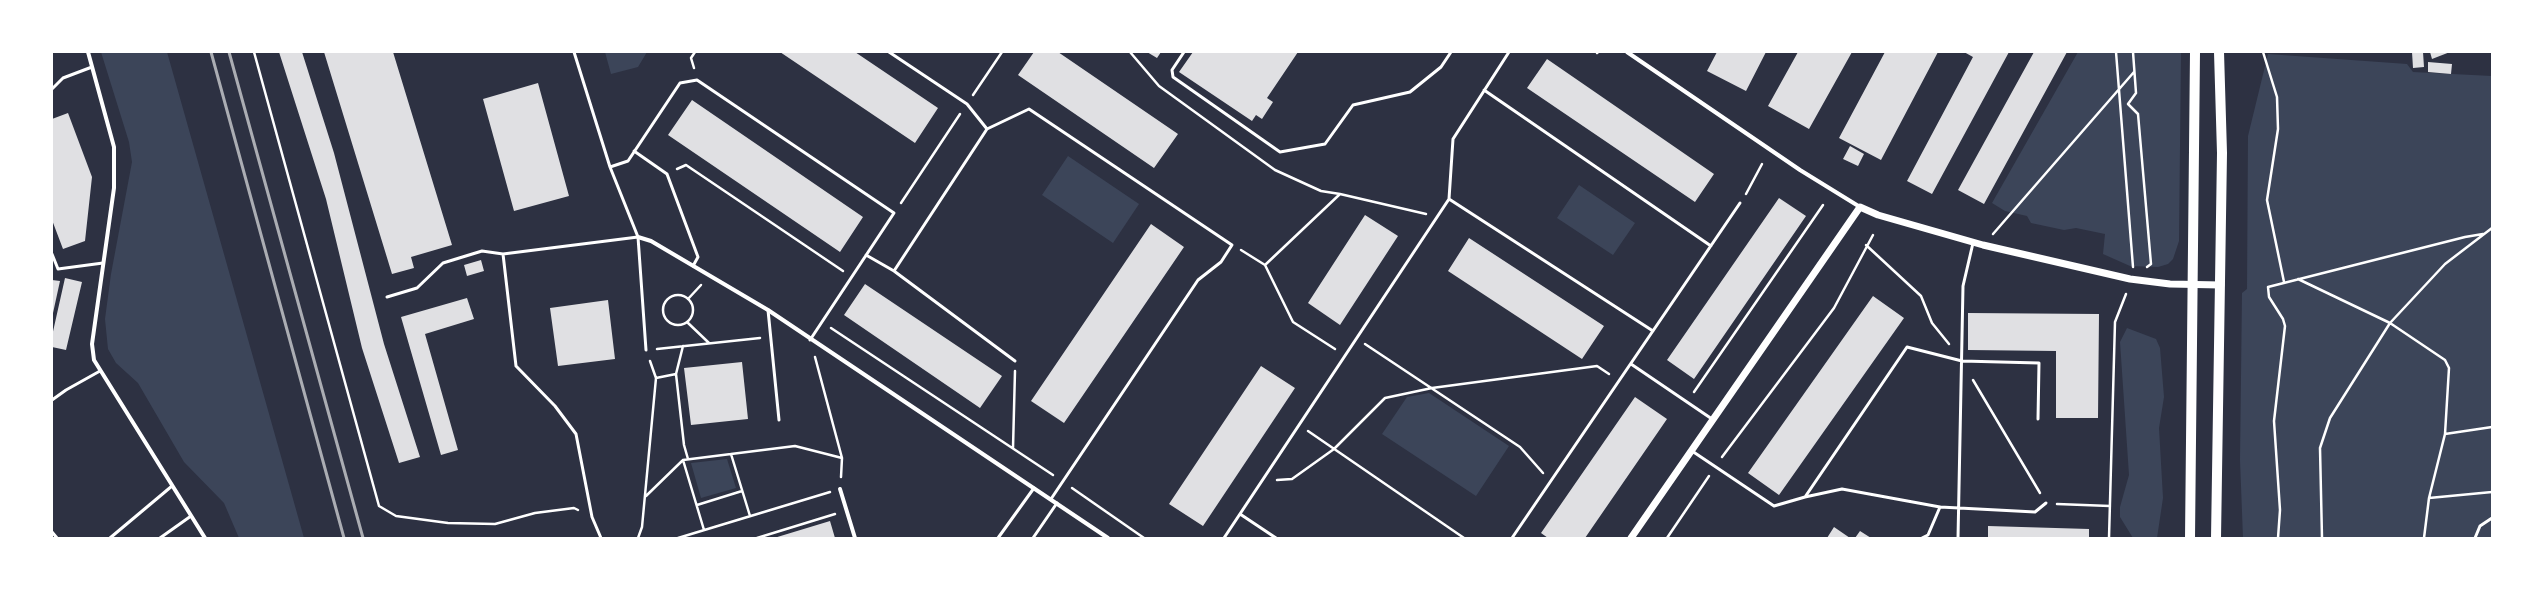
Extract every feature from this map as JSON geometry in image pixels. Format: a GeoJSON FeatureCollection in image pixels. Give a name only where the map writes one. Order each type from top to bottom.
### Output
{"type":"FeatureCollection","features":[{"type":"Feature","properties":{"kind":"main road"},"geometry":{"type":"LineString","coordinates":[[2190,538],[2195,52]]}},
{"type":"Feature","properties":{"kind":"main road"},"geometry":{"type":"LineString","coordinates":[[2216,538],[2222,153],[2219,52]]}},
{"type":"Feature","properties":{"kind":"street"},"geometry":{"type":"LineString","coordinates":[[88,52],[114,147],[114,188],[92,344],[94,360],[205,538]]}},
{"type":"Feature","properties":{"kind":"street"},"geometry":{"type":"LineString","coordinates":[[1627,52],[1813,179],[1860,208],[1973,243],[2130,279],[2192,285],[2221,285]]}},
{"type":"Feature","properties":{"kind":"street"},"geometry":{"type":"LineString","coordinates":[[1632,538],[1860,208]]}},
{"type":"Feature","properties":{"kind":"street"},"geometry":{"type":"LineString","coordinates":[[638,237],[651,241],[768,310],[810,340],[1108,538]]}},
{"type":"Feature","properties":{"kind":"street"},"geometry":{"type":"LineString","coordinates":[[840,489],[855,538]]}},
{"type":"Feature","properties":{"kind":"lane"},"geometry":{"type":"LineString","coordinates":[[574,52],[610,167],[638,237],[646,350]]}},
{"type":"Feature","properties":{"kind":"lane"},"geometry":{"type":"LineString","coordinates":[[889,52],[967,104],[987,129]]}},
{"type":"Feature","properties":{"kind":"lane"},"geometry":{"type":"LineString","coordinates":[[1184,52],[1172,70],[1173,77],[1280,152],[1325,144],[1353,105],[1410,92],[1441,67],[1451,52]]}},
{"type":"Feature","properties":{"kind":"lane"},"geometry":{"type":"LineString","coordinates":[[1224,538],[1449,199],[1453,139],[1509,52]]}},
{"type":"Feature","properties":{"kind":"lane"},"geometry":{"type":"LineString","coordinates":[[52,89],[63,78],[92,67]]}},
{"type":"Feature","properties":{"kind":"lane"},"geometry":{"type":"LineString","coordinates":[[610,167],[628,160],[680,83],[697,80],[894,213],[810,340]]}},
{"type":"Feature","properties":{"kind":"lane"},"geometry":{"type":"LineString","coordinates":[[1484,90],[1711,246]]}},
{"type":"Feature","properties":{"kind":"lane"},"geometry":{"type":"LineString","coordinates":[[894,272],[987,129],[1028,109],[1232,245],[1221,262],[1198,280],[1051,499]]}},
{"type":"Feature","properties":{"kind":"lane"},"geometry":{"type":"LineString","coordinates":[[634,151],[667,174],[698,256],[692,266]]}},
{"type":"Feature","properties":{"kind":"lane"},"geometry":{"type":"LineString","coordinates":[[1449,199],[1653,331]]}},
{"type":"Feature","properties":{"kind":"lane"},"geometry":{"type":"LineString","coordinates":[[1512,538],[1740,203]]}},
{"type":"Feature","properties":{"kind":"lane"},"geometry":{"type":"LineString","coordinates":[[387,297],[417,288],[443,263],[482,251],[503,254],[638,237]]}},
{"type":"Feature","properties":{"kind":"lane"},"geometry":{"type":"LineString","coordinates":[[1958,538],[1963,286],[1973,243]]}},
{"type":"Feature","properties":{"kind":"lane"},"geometry":{"type":"LineString","coordinates":[[52,254],[58,269],[103,263]]}},
{"type":"Feature","properties":{"kind":"lane"},"geometry":{"type":"LineString","coordinates":[[503,254],[516,366],[555,406],[576,434],[592,517],[602,538]]}},
{"type":"Feature","properties":{"kind":"lane"},"geometry":{"type":"LineString","coordinates":[[866,255],[894,272],[1015,361]]}},
{"type":"Feature","properties":{"kind":"lane"},"geometry":{"type":"LineString","coordinates":[[768,310],[779,420]]}},
{"type":"Feature","properties":{"kind":"lane"},"geometry":{"type":"LineString","coordinates":[[1805,497],[1907,347],[1962,361],[2039,363],[2038,419]]}},
{"type":"Feature","properties":{"kind":"lane"},"geometry":{"type":"LineString","coordinates":[[1631,364],[1714,420]]}},
{"type":"Feature","properties":{"kind":"lane"},"geometry":{"type":"LineString","coordinates":[[52,400],[100,371]]}},
{"type":"Feature","properties":{"kind":"lane"},"geometry":{"type":"LineString","coordinates":[[1692,451],[1774,506],[1805,497],[1842,489],[1940,507],[1959,509],[2034,512],[2046,503]]}},
{"type":"Feature","properties":{"kind":"lane"},"geometry":{"type":"LineString","coordinates":[[110,538],[172,486]]}},
{"type":"Feature","properties":{"kind":"lane"},"geometry":{"type":"LineString","coordinates":[[998,538],[1034,488]]}},
{"type":"Feature","properties":{"kind":"lane"},"geometry":{"type":"LineString","coordinates":[[1033,538],[1057,503]]}},
{"type":"Feature","properties":{"kind":"lane"},"geometry":{"type":"LineString","coordinates":[[1922,538],[1928,535],[1940,507]]}},
{"type":"Feature","properties":{"kind":"lane"},"geometry":{"type":"LineString","coordinates":[[1240,514],[1276,538]]}},
{"type":"Feature","properties":{"kind":"lane"},"geometry":{"type":"LineString","coordinates":[[160,538],[191,516]]}},
{"type":"Feature","properties":{"kind":"lane"},"geometry":{"type":"LineString","coordinates":[[2475,538],[2480,526],[2492,518]]}},
{"type":"Feature","properties":{"kind":"lane"},"geometry":{"type":"LineString","coordinates":[[52,532],[57,538]]}},
{"type":"Feature","properties":{"kind":"path"},"geometry":{"type":"LineString","coordinates":[[254,52],[379,506],[396,516],[448,523],[495,524],[535,513],[574,508],[592,517]]}},
{"type":"Feature","properties":{"kind":"path"},"geometry":{"type":"LineString","coordinates":[[695,52],[691,58],[697,80]]}},
{"type":"Feature","properties":{"kind":"path"},"geometry":{"type":"LineString","coordinates":[[894,213],[1002,52]]}},
{"type":"Feature","properties":{"kind":"path"},"geometry":{"type":"LineString","coordinates":[[1130,52],[1159,86],[1275,170],[1320,191],[1340,194],[1437,216]]}},
{"type":"Feature","properties":{"kind":"path"},"geometry":{"type":"LineString","coordinates":[[2116,52],[2133,267]]}},
{"type":"Feature","properties":{"kind":"path"},"geometry":{"type":"LineString","coordinates":[[2133,52],[2136,93],[2128,104],[2138,114],[2151,264]]}},
{"type":"Feature","properties":{"kind":"path"},"geometry":{"type":"LineString","coordinates":[[2263,52],[2277,97],[2278,129],[2267,200],[2284,282]]}},
{"type":"Feature","properties":{"kind":"path"},"geometry":{"type":"LineString","coordinates":[[2009,215],[2134,72]]}},
{"type":"Feature","properties":{"kind":"path"},"geometry":{"type":"LineString","coordinates":[[1740,203],[1762,164]]}},
{"type":"Feature","properties":{"kind":"path"},"geometry":{"type":"LineString","coordinates":[[667,174],[686,165],[851,277]]}},
{"type":"Feature","properties":{"kind":"path"},"geometry":{"type":"LineString","coordinates":[[1265,266],[1340,194]]}},
{"type":"Feature","properties":{"kind":"path"},"geometry":{"type":"LineString","coordinates":[[1687,402],[1823,205]]}},
{"type":"Feature","properties":{"kind":"path"},"geometry":{"type":"LineString","coordinates":[[2322,538],[2320,448],[2330,418],[2390,323],[2445,264],[2492,228]]}},
{"type":"Feature","properties":{"kind":"path"},"geometry":{"type":"LineString","coordinates":[[2278,538],[2280,510],[2274,421],[2285,326],[2283,318],[2269,297],[2268,287],[2465,237],[2483,234]]}},
{"type":"Feature","properties":{"kind":"path"},"geometry":{"type":"LineString","coordinates":[[1667,538],[1715,467],[1834,308],[1866,245],[1873,235]]}},
{"type":"Feature","properties":{"kind":"path"},"geometry":{"type":"LineString","coordinates":[[1232,245],[1265,266],[1293,322],[1345,356]]}},
{"type":"Feature","properties":{"kind":"path"},"geometry":{"type":"LineString","coordinates":[[1866,245],[1921,296],[1932,323],[1962,361],[2046,503],[2110,506]]}},
{"type":"Feature","properties":{"kind":"path"},"geometry":{"type":"LineString","coordinates":[[688,299],[709,276]]}},
{"type":"Feature","properties":{"kind":"path"},"geometry":{"type":"LineString","coordinates":[[2297,279],[2390,323],[2445,360],[2449,368],[2446,434],[2429,498],[2424,538]]}},
{"type":"Feature","properties":{"kind":"path"},"geometry":{"type":"LineString","coordinates":[[2109,538],[2115,322],[2126,294]]}},
{"type":"Feature","properties":{"kind":"path"},"geometry":{"type":"LineString","coordinates":[[680,295],[688,299],[693,312],[687,322],[673,324],[666,319],[663,310],[665,302],[672,296],[680,295]]}},
{"type":"Feature","properties":{"kind":"path"},"geometry":{"type":"LineString","coordinates":[[687,322],[709,343]]}},
{"type":"Feature","properties":{"kind":"path"},"geometry":{"type":"LineString","coordinates":[[822,322],[1144,538]]}},
{"type":"Feature","properties":{"kind":"path"},"geometry":{"type":"LineString","coordinates":[[638,538],[642,527],[656,378],[646,350],[770,337]]}},
{"type":"Feature","properties":{"kind":"path"},"geometry":{"type":"LineString","coordinates":[[1356,338],[1520,447],[1551,482]]}},
{"type":"Feature","properties":{"kind":"path"},"geometry":{"type":"LineString","coordinates":[[678,538],[840,489],[842,458],[810,340]]}},
{"type":"Feature","properties":{"kind":"path"},"geometry":{"type":"LineString","coordinates":[[683,346],[676,374],[684,445],[688,459]]}},
{"type":"Feature","properties":{"kind":"path"},"geometry":{"type":"LineString","coordinates":[[1013,449],[1015,361]]}},
{"type":"Feature","properties":{"kind":"path"},"geometry":{"type":"LineString","coordinates":[[1262,480],[1292,479],[1334,449],[1385,398],[1432,388],[1597,366],[1619,381]]}},
{"type":"Feature","properties":{"kind":"path"},"geometry":{"type":"LineString","coordinates":[[656,378],[676,374]]}},
{"type":"Feature","properties":{"kind":"path"},"geometry":{"type":"LineString","coordinates":[[1299,425],[1464,538]]}},
{"type":"Feature","properties":{"kind":"path"},"geometry":{"type":"LineString","coordinates":[[2446,434],[2492,427]]}},
{"type":"Feature","properties":{"kind":"path"},"geometry":{"type":"LineString","coordinates":[[645,496],[683,460],[688,459],[795,446],[842,458]]}},
{"type":"Feature","properties":{"kind":"path"},"geometry":{"type":"LineString","coordinates":[[731,454],[750,516]]}},
{"type":"Feature","properties":{"kind":"path"},"geometry":{"type":"LineString","coordinates":[[683,460],[704,530]]}},
{"type":"Feature","properties":{"kind":"path"},"geometry":{"type":"LineString","coordinates":[[697,504],[742,491]]}},
{"type":"Feature","properties":{"kind":"path"},"geometry":{"type":"LineString","coordinates":[[2429,498],[2492,492]]}},
{"type":"Feature","properties":{"kind":"path"},"geometry":{"type":"LineString","coordinates":[[757,538],[847,510]]}},
{"type":"Feature","properties":{"kind":"shaded area"},"geometry":{"type":"Polygon","coordinates":[[[101,52],[167,52],[304,538],[239,538],[224,503],[184,462],[138,383],[116,363],[108,349],[105,319],[111,274],[132,162],[129,142],[101,52]]]}},
{"type":"Feature","properties":{"kind":"shaded area"},"geometry":{"type":"Polygon","coordinates":[[[605,52],[647,52],[638,67],[611,74],[605,52]]]}},
{"type":"Feature","properties":{"kind":"shaded area"},"geometry":{"type":"Polygon","coordinates":[[[2078,52],[2181,52],[2179,241],[2173,259],[2168,264],[2158,267],[2130,266],[2103,254],[2105,234],[2076,228],[2064,230],[2031,223],[2027,216],[2005,211],[1992,203],[2078,52]]]}},
{"type":"Feature","properties":{"kind":"shaded area"},"geometry":{"type":"Polygon","coordinates":[[[2268,54],[2407,64],[2413,72],[2492,76],[2492,538],[2243,538],[2240,460],[2242,293],[2247,289],[2248,136],[2268,54]]]}},
{"type":"Feature","properties":{"kind":"shaded area"},"geometry":{"type":"Polygon","coordinates":[[[1068,156],[1139,204],[1113,243],[1042,195],[1068,156]]]}},
{"type":"Feature","properties":{"kind":"shaded area"},"geometry":{"type":"Polygon","coordinates":[[[1579,185],[1635,223],[1613,255],[1557,218],[1579,185]]]}},
{"type":"Feature","properties":{"kind":"shaded area"},"geometry":{"type":"Polygon","coordinates":[[[2127,328],[2156,339],[2160,348],[2164,397],[2159,428],[2163,498],[2157,538],[2133,538],[2120,517],[2120,507],[2129,475],[2120,342],[2127,328]]]}},
{"type":"Feature","properties":{"kind":"shaded area"},"geometry":{"type":"Polygon","coordinates":[[[1429,393],[1509,446],[1476,496],[1382,434],[1407,397],[1429,393]]]}},
{"type":"Feature","properties":{"kind":"shaded area"},"geometry":{"type":"Polygon","coordinates":[[[727,459],[736,488],[701,498],[691,463],[727,459]]]}},
{"type":"Feature","properties":{"kind":"building"},"geometry":{"type":"Polygon","coordinates":[[[279,52],[302,52],[334,153],[384,344],[420,457],[399,463],[362,348],[326,199],[279,52]]]}},
{"type":"Feature","properties":{"kind":"building"},"geometry":{"type":"Polygon","coordinates":[[[324,52],[393,52],[452,245],[411,257],[414,268],[392,274],[324,52]]]}},
{"type":"Feature","properties":{"kind":"building"},"geometry":{"type":"Polygon","coordinates":[[[780,52],[855,52],[938,108],[915,143],[780,52]]]}},
{"type":"Feature","properties":{"kind":"building"},"geometry":{"type":"Polygon","coordinates":[[[1034,52],[1058,52],[1178,134],[1154,168],[1018,75],[1034,52]]]}},
{"type":"Feature","properties":{"kind":"building"},"geometry":{"type":"Polygon","coordinates":[[[1147,52],[1161,52],[1157,58],[1147,52]]]}},
{"type":"Feature","properties":{"kind":"building"},"geometry":{"type":"Polygon","coordinates":[[[1193,52],[1298,52],[1267,98],[1273,102],[1262,119],[1256,115],[1252,121],[1179,72],[1193,52]]]}},
{"type":"Feature","properties":{"kind":"building"},"geometry":{"type":"Polygon","coordinates":[[[1717,52],[1766,52],[1746,91],[1707,71],[1717,52]]]}},
{"type":"Feature","properties":{"kind":"building"},"geometry":{"type":"Polygon","coordinates":[[[1798,52],[1852,52],[1809,129],[1768,106],[1798,52]]]}},
{"type":"Feature","properties":{"kind":"building"},"geometry":{"type":"Polygon","coordinates":[[[1885,52],[1938,52],[1881,160],[1839,138],[1885,52]]]}},
{"type":"Feature","properties":{"kind":"building"},"geometry":{"type":"Polygon","coordinates":[[[1964,52],[2009,52],[1932,194],[1907,181],[1973,57],[1964,52]]]}},
{"type":"Feature","properties":{"kind":"building"},"geometry":{"type":"Polygon","coordinates":[[[2034,52],[2067,52],[1984,204],[1958,190],[2034,52]]]}},
{"type":"Feature","properties":{"kind":"building"},"geometry":{"type":"Polygon","coordinates":[[[2412,52],[2423,52],[2424,67],[2413,68],[2412,52]]]}},
{"type":"Feature","properties":{"kind":"building"},"geometry":{"type":"Polygon","coordinates":[[[2430,52],[2450,52],[2432,59],[2430,52]]]}},
{"type":"Feature","properties":{"kind":"building"},"geometry":{"type":"Polygon","coordinates":[[[1547,59],[1714,174],[1695,202],[1527,88],[1547,59]]]}},
{"type":"Feature","properties":{"kind":"building"},"geometry":{"type":"Polygon","coordinates":[[[2428,62],[2452,64],[2451,74],[2428,72],[2428,62]]]}},
{"type":"Feature","properties":{"kind":"building"},"geometry":{"type":"Polygon","coordinates":[[[538,83],[569,196],[514,211],[483,99],[538,83]]]}},
{"type":"Feature","properties":{"kind":"building"},"geometry":{"type":"Polygon","coordinates":[[[692,100],[863,217],[840,252],[668,135],[692,100]]]}},
{"type":"Feature","properties":{"kind":"building"},"geometry":{"type":"Polygon","coordinates":[[[68,113],[92,177],[85,241],[63,249],[52,220],[52,119],[68,113]]]}},
{"type":"Feature","properties":{"kind":"building"},"geometry":{"type":"Polygon","coordinates":[[[1850,146],[1864,154],[1858,166],[1843,159],[1850,146]]]}},
{"type":"Feature","properties":{"kind":"building"},"geometry":{"type":"Polygon","coordinates":[[[1779,198],[1806,216],[1694,379],[1667,360],[1779,198]]]}},
{"type":"Feature","properties":{"kind":"building"},"geometry":{"type":"Polygon","coordinates":[[[1365,215],[1398,236],[1340,325],[1308,303],[1365,215]]]}},
{"type":"Feature","properties":{"kind":"building"},"geometry":{"type":"Polygon","coordinates":[[[1151,224],[1184,247],[1064,423],[1031,401],[1151,224]]]}},
{"type":"Feature","properties":{"kind":"building"},"geometry":{"type":"Polygon","coordinates":[[[1469,238],[1604,326],[1582,359],[1448,271],[1469,238]]]}},
{"type":"Feature","properties":{"kind":"building"},"geometry":{"type":"Polygon","coordinates":[[[481,260],[484,271],[467,276],[464,265],[481,260]]]}},
{"type":"Feature","properties":{"kind":"building"},"geometry":{"type":"Polygon","coordinates":[[[65,278],[82,282],[66,350],[52,347],[52,336],[65,278]]]}},
{"type":"Feature","properties":{"kind":"building"},"geometry":{"type":"Polygon","coordinates":[[[52,280],[60,281],[53,313],[52,313],[52,280]]]}},
{"type":"Feature","properties":{"kind":"building"},"geometry":{"type":"Polygon","coordinates":[[[865,284],[1002,376],[980,408],[844,315],[865,284]]]}},
{"type":"Feature","properties":{"kind":"building"},"geometry":{"type":"Polygon","coordinates":[[[1873,296],[1904,318],[1779,495],[1748,473],[1873,296]]]}},
{"type":"Feature","properties":{"kind":"building"},"geometry":{"type":"Polygon","coordinates":[[[467,298],[474,319],[425,334],[458,450],[441,455],[401,317],[467,298]]]}},
{"type":"Feature","properties":{"kind":"building"},"geometry":{"type":"Polygon","coordinates":[[[608,300],[615,359],[558,366],[550,308],[608,300]]]}},
{"type":"Feature","properties":{"kind":"building"},"geometry":{"type":"Polygon","coordinates":[[[1968,313],[2099,314],[2098,418],[2056,418],[2056,351],[1968,350],[1968,313]]]}},
{"type":"Feature","properties":{"kind":"building"},"geometry":{"type":"Polygon","coordinates":[[[742,362],[748,419],[691,425],[684,368],[742,362]]]}},
{"type":"Feature","properties":{"kind":"building"},"geometry":{"type":"Polygon","coordinates":[[[1261,366],[1295,388],[1203,526],[1169,504],[1261,366]]]}},
{"type":"Feature","properties":{"kind":"building"},"geometry":{"type":"Polygon","coordinates":[[[1635,397],[1667,419],[1585,538],[1548,538],[1541,533],[1635,397]]]}},
{"type":"Feature","properties":{"kind":"building"},"geometry":{"type":"Polygon","coordinates":[[[830,521],[835,538],[774,538],[830,521]]]}},
{"type":"Feature","properties":{"kind":"building"},"geometry":{"type":"Polygon","coordinates":[[[1988,526],[2089,529],[2089,538],[1988,538],[1988,526]]]}},
{"type":"Feature","properties":{"kind":"building"},"geometry":{"type":"Polygon","coordinates":[[[1834,527],[1850,538],[1827,538],[1834,527]]]}},
{"type":"Feature","properties":{"kind":"building"},"geometry":{"type":"Polygon","coordinates":[[[1860,531],[1871,538],[1855,538],[1860,531]]]}},
{"type":"Feature","properties":{"kind":"railway"},"geometry":{"type":"LineString","coordinates":[[211,52],[344,538]]}},
{"type":"Feature","properties":{"kind":"railway"},"geometry":{"type":"LineString","coordinates":[[229,52],[363,538]]}}]}
